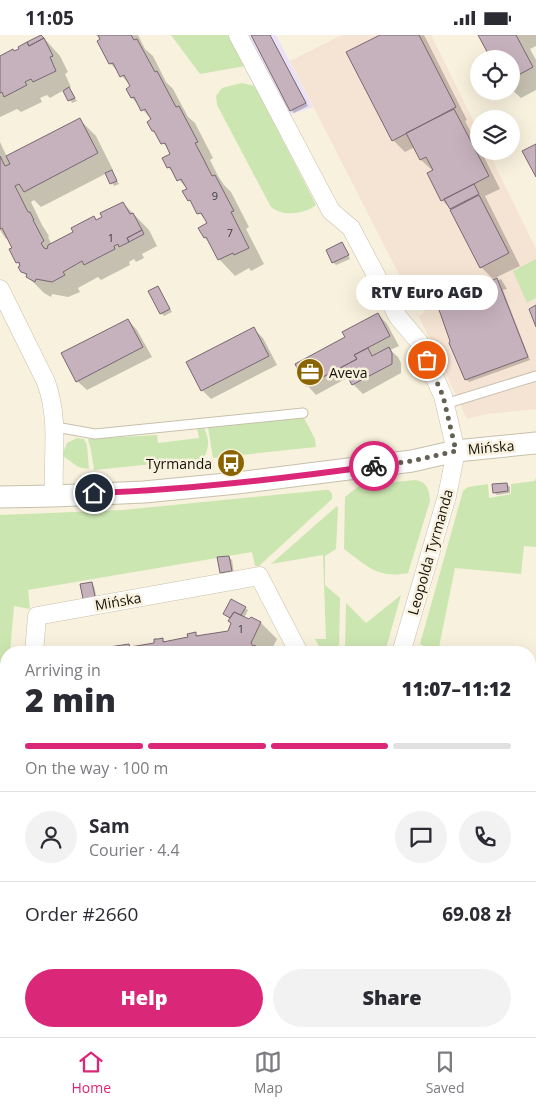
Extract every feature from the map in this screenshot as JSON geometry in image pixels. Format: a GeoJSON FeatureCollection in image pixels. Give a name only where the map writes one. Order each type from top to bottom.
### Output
{"type":"FeatureCollection","features":[{"type":"Feature","properties":{"kind":"street"},"geometry":{"type":"LineString","coordinates":[[238,35],[331,211],[351,228],[398,317],[419,342],[443,396],[456,451]]}},
{"type":"Feature","properties":{"kind":"street"},"geometry":{"type":"LineString","coordinates":[[0,289],[52,398],[56,427],[53,472],[54,496]]}},
{"type":"Feature","properties":{"kind":"street","name":"Mińska"},"geometry":{"type":"LineString","coordinates":[[0,497],[144,492],[246,482],[412,461],[456,451],[536,443]]}},
{"type":"Feature","properties":{"kind":"street","name":"Leopolda Tyrmanda"},"geometry":{"type":"LineString","coordinates":[[403,646],[447,496],[456,451]]}},
{"type":"Feature","properties":{"kind":"street","name":"Mińska"},"geometry":{"type":"LineString","coordinates":[[35,646],[37,616],[259,577],[295,646]]}},
{"type":"Feature","properties":{"kind":"lane"},"geometry":{"type":"LineString","coordinates":[[445,404],[536,376]]}},
{"type":"Feature","properties":{"kind":"lane"},"geometry":{"type":"LineString","coordinates":[[56,427],[95,434],[303,413]]}},
{"type":"Feature","properties":{"kind":"shaded area"},"geometry":{"type":"Polygon","coordinates":[[[247,35],[276,35],[313,107],[289,115],[247,35]]]}},
{"type":"Feature","properties":{"kind":"shaded area"},"geometry":{"type":"Polygon","coordinates":[[[342,35],[431,35],[470,114],[470,160],[492,160],[536,249],[536,409],[487,414],[467,419],[419,316],[425,312],[411,298],[290,61],[342,35]]]}},
{"type":"Feature","properties":{"kind":"green space"},"geometry":{"type":"Polygon","coordinates":[[[171,35],[228,35],[245,66],[200,74],[171,35]]]}},
{"type":"Feature","properties":{"kind":"green space"},"geometry":{"type":"Polygon","coordinates":[[[242,83],[255,86],[316,205],[306,211],[288,213],[271,207],[217,105],[216,96],[222,88],[242,83]]]}},
{"type":"Feature","properties":{"kind":"green space"},"geometry":{"type":"Polygon","coordinates":[[[536,259],[536,298],[527,303],[513,271],[536,259]]]}},
{"type":"Feature","properties":{"kind":"green space"},"geometry":{"type":"Polygon","coordinates":[[[304,418],[315,439],[316,447],[213,458],[208,427],[304,418]]]}},
{"type":"Feature","properties":{"kind":"green space"},"geometry":{"type":"Polygon","coordinates":[[[197,428],[204,428],[208,440],[207,452],[203,459],[94,470],[88,439],[157,435],[158,443],[199,438],[197,428]]]}},
{"type":"Feature","properties":{"kind":"green space"},"geometry":{"type":"Polygon","coordinates":[[[77,438],[84,439],[87,445],[89,469],[78,467],[62,455],[67,443],[77,438]]]}},
{"type":"Feature","properties":{"kind":"green space"},"geometry":{"type":"Polygon","coordinates":[[[536,477],[536,547],[524,546],[521,574],[455,568],[439,646],[424,646],[420,644],[463,491],[468,487],[488,484],[489,498],[511,494],[511,484],[535,481],[536,477]]]}},
{"type":"Feature","properties":{"kind":"green space"},"geometry":{"type":"Polygon","coordinates":[[[416,480],[427,487],[430,501],[408,573],[389,574],[373,570],[344,549],[345,497],[360,485],[416,480]]]}},
{"type":"Feature","properties":{"kind":"green space"},"geometry":{"type":"Polygon","coordinates":[[[325,490],[329,490],[332,494],[332,499],[259,566],[255,566],[252,552],[28,590],[30,609],[14,606],[11,646],[0,646],[0,515],[123,510],[325,490]]]}},
{"type":"Feature","properties":{"kind":"green space"},"geometry":{"type":"Polygon","coordinates":[[[337,506],[336,549],[325,556],[325,585],[340,598],[339,646],[319,646],[315,639],[326,639],[323,555],[271,564],[337,506]]]}},
{"type":"Feature","properties":{"kind":"green space"},"geometry":{"type":"Polygon","coordinates":[[[401,595],[387,646],[345,646],[346,603],[366,623],[401,595]]]}},
{"type":"Feature","properties":{"kind":"building"},"geometry":{"type":"Polygon","coordinates":[[[41,35],[44,38],[29,46],[27,42],[41,35]]]}},
{"type":"Feature","properties":{"kind":"building"},"geometry":{"type":"Polygon","coordinates":[[[98,35],[131,35],[134,40],[137,39],[176,107],[179,106],[198,142],[195,143],[212,176],[215,175],[234,211],[231,212],[249,248],[218,260],[206,237],[204,238],[198,228],[207,223],[201,213],[197,214],[190,200],[188,201],[182,191],[187,189],[181,179],[177,181],[170,167],[167,168],[162,158],[170,154],[165,143],[161,144],[154,131],[152,131],[147,122],[151,119],[145,109],[141,111],[134,97],[131,98],[126,89],[130,86],[124,75],[120,77],[113,63],[109,64],[97,41],[100,39],[98,35]]]}},
{"type":"Feature","properties":{"kind":"building"},"geometry":{"type":"Polygon","coordinates":[[[251,35],[270,35],[306,103],[290,111],[251,35]]]}},
{"type":"Feature","properties":{"kind":"building"},"geometry":{"type":"Polygon","coordinates":[[[380,35],[419,35],[456,107],[392,141],[346,52],[380,35]]]}},
{"type":"Feature","properties":{"kind":"building"},"geometry":{"type":"Polygon","coordinates":[[[478,35],[516,35],[533,67],[520,74],[520,50],[486,50],[478,35]]]}},
{"type":"Feature","properties":{"kind":"building"},"geometry":{"type":"Polygon","coordinates":[[[44,38],[53,56],[50,57],[56,71],[33,82],[31,79],[25,82],[27,85],[4,97],[2,92],[0,93],[0,56],[13,49],[14,51],[19,49],[18,47],[27,42],[29,46],[44,38]]]}},
{"type":"Feature","properties":{"kind":"building"},"geometry":{"type":"Polygon","coordinates":[[[69,87],[75,98],[68,101],[63,91],[69,87]]]}},
{"type":"Feature","properties":{"kind":"building"},"geometry":{"type":"Polygon","coordinates":[[[454,109],[470,140],[470,160],[481,160],[489,176],[441,201],[427,173],[433,170],[426,157],[420,160],[406,133],[454,109]]]}},
{"type":"Feature","properties":{"kind":"building"},"geometry":{"type":"Polygon","coordinates":[[[80,118],[98,153],[24,192],[19,184],[15,186],[44,241],[41,243],[47,249],[48,245],[73,232],[71,228],[94,216],[96,220],[102,217],[100,213],[123,202],[130,214],[133,213],[142,230],[127,238],[129,242],[119,247],[118,244],[114,246],[115,249],[84,265],[82,261],[63,272],[65,275],[52,282],[36,279],[35,282],[26,277],[27,274],[21,272],[18,267],[20,266],[19,262],[16,263],[9,249],[12,248],[2,228],[0,229],[0,156],[5,166],[10,164],[6,156],[80,118]]]}},
{"type":"Feature","properties":{"kind":"building"},"geometry":{"type":"Polygon","coordinates":[[[536,144],[536,177],[522,151],[536,144]]]}},
{"type":"Feature","properties":{"kind":"building"},"geometry":{"type":"Polygon","coordinates":[[[112,170],[117,181],[110,184],[105,173],[112,170]]]}},
{"type":"Feature","properties":{"kind":"building"},"geometry":{"type":"Polygon","coordinates":[[[474,184],[479,194],[450,209],[444,199],[474,184]]]}},
{"type":"Feature","properties":{"kind":"building"},"geometry":{"type":"Polygon","coordinates":[[[479,195],[509,253],[480,268],[450,210],[479,195]]]}},
{"type":"Feature","properties":{"kind":"building"},"geometry":{"type":"Polygon","coordinates":[[[142,230],[144,234],[129,242],[127,238],[142,230]]]}},
{"type":"Feature","properties":{"kind":"building"},"geometry":{"type":"Polygon","coordinates":[[[342,242],[349,255],[332,263],[326,250],[342,242]]]}},
{"type":"Feature","properties":{"kind":"building"},"geometry":{"type":"Polygon","coordinates":[[[497,278],[528,357],[465,380],[449,343],[450,341],[438,307],[497,278]]]}},
{"type":"Feature","properties":{"kind":"building"},"geometry":{"type":"Polygon","coordinates":[[[158,286],[170,309],[160,314],[148,291],[158,286]]]}},
{"type":"Feature","properties":{"kind":"building"},"geometry":{"type":"Polygon","coordinates":[[[536,305],[536,327],[529,309],[536,305]]]}},
{"type":"Feature","properties":{"kind":"building"},"geometry":{"type":"Polygon","coordinates":[[[378,313],[390,336],[354,355],[357,359],[306,386],[295,364],[345,337],[342,332],[378,313]]]}},
{"type":"Feature","properties":{"kind":"building"},"geometry":{"type":"Polygon","coordinates":[[[128,319],[143,347],[76,382],[61,353],[128,319]]]}},
{"type":"Feature","properties":{"kind":"building"},"geometry":{"type":"Polygon","coordinates":[[[254,327],[269,356],[201,391],[186,362],[254,327]]]}},
{"type":"Feature","properties":{"kind":"building"},"geometry":{"type":"Polygon","coordinates":[[[389,347],[392,353],[392,364],[352,385],[342,367],[357,359],[354,355],[368,348],[372,356],[389,347]]]}},
{"type":"Feature","properties":{"kind":"building"},"geometry":{"type":"Polygon","coordinates":[[[507,483],[508,491],[493,493],[492,484],[507,483]]]}},
{"type":"Feature","properties":{"kind":"building"},"geometry":{"type":"Polygon","coordinates":[[[229,556],[232,571],[220,573],[217,557],[229,556]]]}},
{"type":"Feature","properties":{"kind":"building"},"geometry":{"type":"Polygon","coordinates":[[[92,582],[95,597],[83,599],[80,584],[92,582]]]}},
{"type":"Feature","properties":{"kind":"building"},"geometry":{"type":"Polygon","coordinates":[[[231,599],[246,607],[241,615],[234,612],[230,618],[223,614],[231,599]]]}},
{"type":"Feature","properties":{"kind":"building"},"geometry":{"type":"Polygon","coordinates":[[[234,612],[261,622],[251,643],[253,646],[136,646],[154,643],[154,639],[163,638],[163,642],[188,637],[187,634],[196,632],[196,636],[228,631],[231,623],[228,621],[234,612]]]}},
{"type":"Feature","properties":{"kind":"way so far"},"geometry":{"type":"LineString","coordinates":[[374,466],[412,461],[456,451],[443,396],[427,360]]}},
{"type":"Feature","properties":{"kind":"place","name":"RTV Euro AGD"},"geometry":{"type":"Point","coordinates":[427,360]}},
{"type":"Feature","properties":{"kind":"place","name":"Aveva"},"geometry":{"type":"Point","coordinates":[310,372]}},
{"type":"Feature","properties":{"kind":"place","name":"Tyrmanda"},"geometry":{"type":"Point","coordinates":[231,463]}},
{"type":"Feature","properties":{"kind":"route"},"geometry":{"type":"LineString","coordinates":[[94,493],[144,492],[237,483],[374,466]]}}]}
